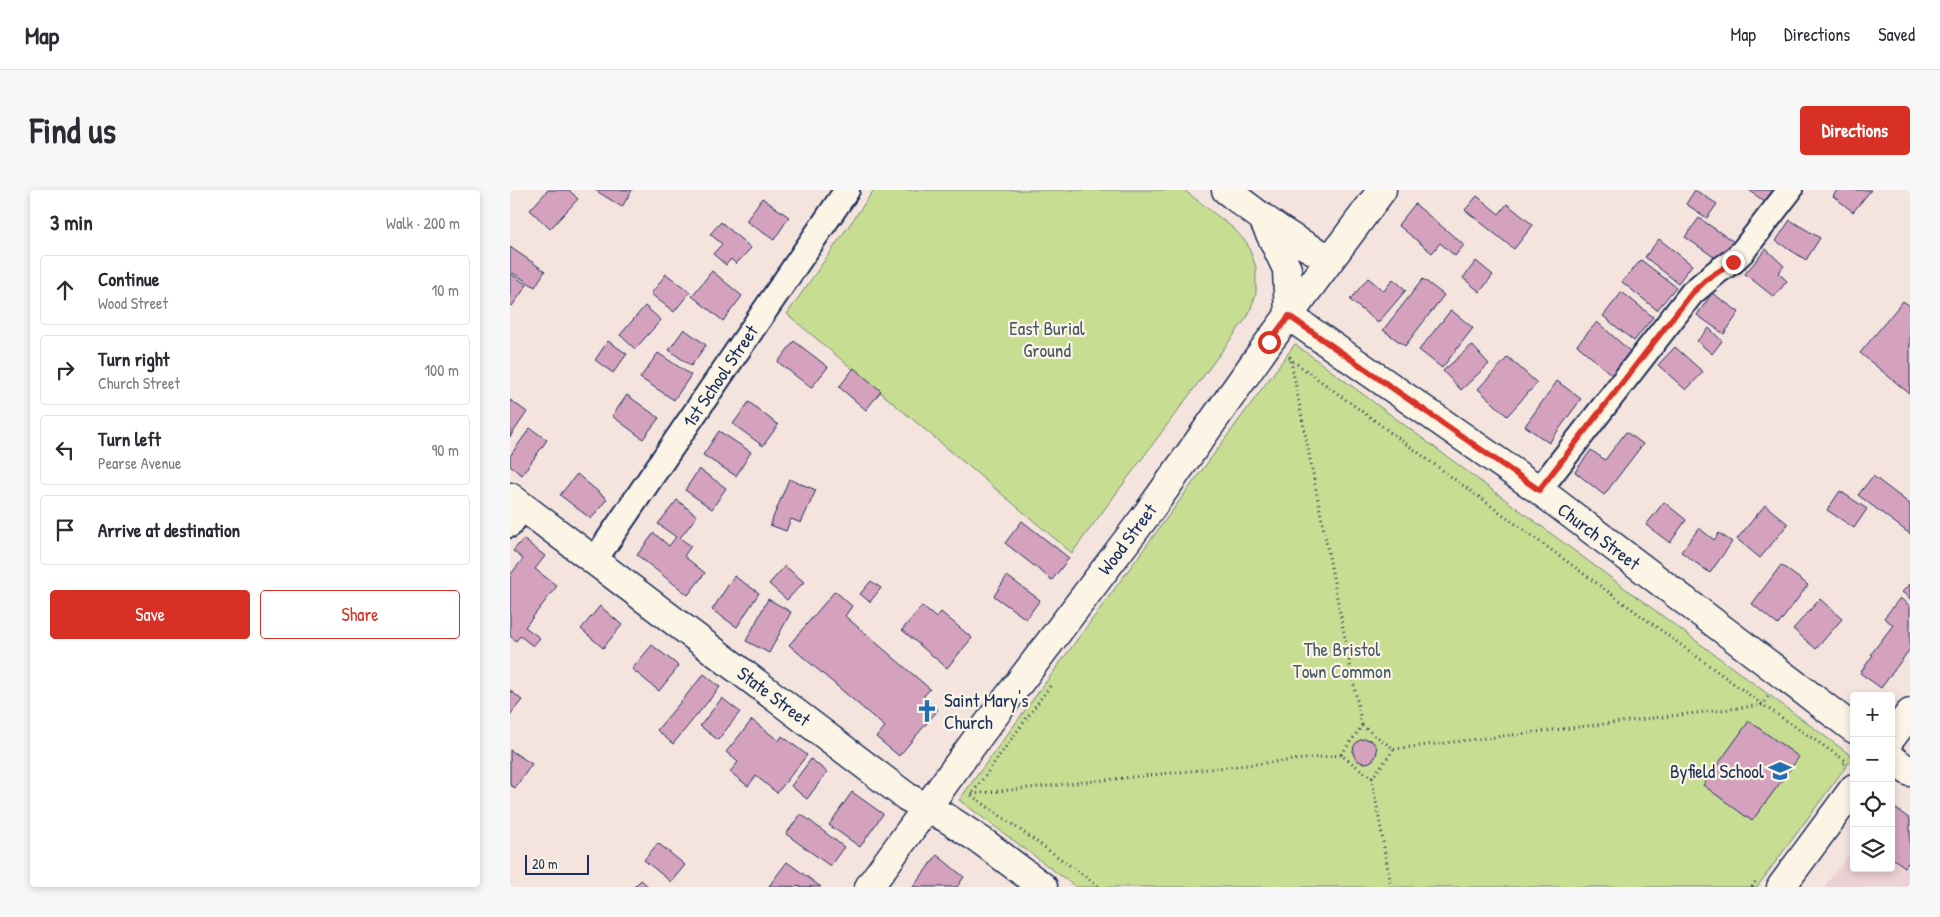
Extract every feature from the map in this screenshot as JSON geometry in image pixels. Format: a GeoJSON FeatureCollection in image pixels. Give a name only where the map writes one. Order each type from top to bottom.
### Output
{"type":"FeatureCollection","features":[{"type":"Feature","properties":{"kind":"street","name":"1st School Street"},"geometry":{"type":"LineString","coordinates":[[594,561],[847,190]]}},
{"type":"Feature","properties":{"kind":"street"},"geometry":{"type":"LineString","coordinates":[[1226,190],[1263,219],[1305,247],[1330,258]]}},
{"type":"Feature","properties":{"kind":"street","name":"Wood Street"},"geometry":{"type":"LineString","coordinates":[[869,887],[1146,514],[1330,258],[1382,190]]}},
{"type":"Feature","properties":{"kind":"street"},"geometry":{"type":"LineString","coordinates":[[1539,490],[1692,293],[1712,275],[1733,262],[1790,190]]}},
{"type":"Feature","properties":{"kind":"street"},"geometry":{"type":"LineString","coordinates":[[1263,219],[1286,269],[1289,316]]}},
{"type":"Feature","properties":{"kind":"street","name":"Church Street"},"geometry":{"type":"LineString","coordinates":[[1289,316],[1539,490],[1850,726]]}},
{"type":"Feature","properties":{"kind":"street","name":"State Street"},"geometry":{"type":"LineString","coordinates":[[514,510],[594,561],[907,797],[933,800],[948,819],[983,842],[1043,887]]}},
{"type":"Feature","properties":{"kind":"street"},"geometry":{"type":"LineString","coordinates":[[1892,737],[1910,713]]}},
{"type":"Feature","properties":{"kind":"street"},"geometry":{"type":"LineString","coordinates":[[1895,761],[1910,772]]}},
{"type":"Feature","properties":{"kind":"street"},"geometry":{"type":"LineString","coordinates":[[1781,887],[1850,793]]}},
{"type":"Feature","properties":{"kind":"path"},"geometry":{"type":"LineString","coordinates":[[1289,316],[1290,357],[1362,726],[1394,749],[1763,705],[1783,676]]}},
{"type":"Feature","properties":{"kind":"path"},"geometry":{"type":"LineString","coordinates":[[1290,357],[1763,705],[1846,761]]}},
{"type":"Feature","properties":{"kind":"path"},"geometry":{"type":"LineString","coordinates":[[1341,755],[1362,726]]}},
{"type":"Feature","properties":{"kind":"path"},"geometry":{"type":"LineString","coordinates":[[1372,778],[1394,749]]}},
{"type":"Feature","properties":{"kind":"path"},"geometry":{"type":"LineString","coordinates":[[933,800],[971,794],[1341,755],[1372,778],[1391,887]]}},
{"type":"Feature","properties":{"kind":"path"},"geometry":{"type":"LineString","coordinates":[[971,794],[1100,887]]}},
{"type":"Feature","properties":{"kind":"shaded area"},"geometry":{"type":"Polygon","coordinates":[[[1850,853],[1850,872],[1895,872],[1895,861],[1910,871],[1910,887],[1824,887],[1850,853]]]}},
{"type":"Feature","properties":{"kind":"green space","name":"East Burial Ground"},"geometry":{"type":"Polygon","coordinates":[[[874,190],[1184,190],[1233,228],[1247,243],[1256,267],[1256,294],[1248,316],[1072,553],[787,314],[874,190]]]}},
{"type":"Feature","properties":{"kind":"green space","name":"The Bristol Town Common"},"geometry":{"type":"Polygon","coordinates":[[[1295,344],[1850,755],[1850,761],[1757,887],[1076,887],[959,800],[1295,344]]]}},
{"type":"Feature","properties":{"kind":"building"},"geometry":{"type":"Polygon","coordinates":[[[548,190],[569,190],[578,199],[550,229],[530,210],[548,190]]]}},
{"type":"Feature","properties":{"kind":"building"},"geometry":{"type":"Polygon","coordinates":[[[595,190],[632,190],[622,207],[595,190]]]}},
{"type":"Feature","properties":{"kind":"building"},"geometry":{"type":"Polygon","coordinates":[[[1695,190],[1717,204],[1707,218],[1686,204],[1695,190]]]}},
{"type":"Feature","properties":{"kind":"building"},"geometry":{"type":"Polygon","coordinates":[[[1749,190],[1782,190],[1770,206],[1749,190]]]}},
{"type":"Feature","properties":{"kind":"building"},"geometry":{"type":"Polygon","coordinates":[[[1837,190],[1871,190],[1853,212],[1833,196],[1837,190]]]}},
{"type":"Feature","properties":{"kind":"building"},"geometry":{"type":"Polygon","coordinates":[[[1477,196],[1499,214],[1507,204],[1533,225],[1514,249],[1465,210],[1477,196]]]}},
{"type":"Feature","properties":{"kind":"building"},"geometry":{"type":"Polygon","coordinates":[[[762,198],[789,217],[774,240],[746,221],[762,198]]]}},
{"type":"Feature","properties":{"kind":"building"},"geometry":{"type":"Polygon","coordinates":[[[1415,204],[1464,245],[1455,256],[1440,243],[1432,253],[1398,225],[1415,204]]]}},
{"type":"Feature","properties":{"kind":"building"},"geometry":{"type":"Polygon","coordinates":[[[1699,218],[1737,244],[1724,264],[1685,237],[1699,218]]]}},
{"type":"Feature","properties":{"kind":"building"},"geometry":{"type":"Polygon","coordinates":[[[1790,220],[1820,238],[1806,260],[1776,241],[1790,220]]]}},
{"type":"Feature","properties":{"kind":"building"},"geometry":{"type":"Polygon","coordinates":[[[721,222],[751,248],[736,264],[731,259],[726,265],[713,254],[722,244],[710,234],[721,222]]]}},
{"type":"Feature","properties":{"kind":"building"},"geometry":{"type":"Polygon","coordinates":[[[1659,239],[1692,265],[1678,283],[1645,257],[1659,239]]]}},
{"type":"Feature","properties":{"kind":"building"},"geometry":{"type":"Polygon","coordinates":[[[510,247],[545,271],[535,287],[510,271],[510,247]]]}},
{"type":"Feature","properties":{"kind":"building"},"geometry":{"type":"Polygon","coordinates":[[[1766,249],[1784,266],[1778,273],[1787,281],[1774,297],[1745,274],[1766,249]]]}},
{"type":"Feature","properties":{"kind":"building"},"geometry":{"type":"Polygon","coordinates":[[[1641,260],[1676,287],[1657,310],[1622,282],[1641,260]]]}},
{"type":"Feature","properties":{"kind":"building"},"geometry":{"type":"Polygon","coordinates":[[[1476,261],[1493,275],[1480,292],[1463,278],[1476,261]]]}},
{"type":"Feature","properties":{"kind":"building"},"geometry":{"type":"Polygon","coordinates":[[[712,271],[742,296],[723,321],[692,296],[712,271]]]}},
{"type":"Feature","properties":{"kind":"building"},"geometry":{"type":"Polygon","coordinates":[[[510,273],[527,285],[512,306],[510,304],[510,273]]]}},
{"type":"Feature","properties":{"kind":"building"},"geometry":{"type":"Polygon","coordinates":[[[666,274],[690,292],[674,312],[651,294],[666,274]]]}},
{"type":"Feature","properties":{"kind":"building"},"geometry":{"type":"Polygon","coordinates":[[[1368,278],[1384,291],[1393,279],[1406,290],[1378,323],[1350,300],[1368,278]]]}},
{"type":"Feature","properties":{"kind":"building"},"geometry":{"type":"Polygon","coordinates":[[[1423,279],[1444,295],[1405,346],[1383,330],[1423,279]]]}},
{"type":"Feature","properties":{"kind":"building"},"geometry":{"type":"Polygon","coordinates":[[[1622,292],[1653,317],[1634,341],[1603,316],[1622,292]]]}},
{"type":"Feature","properties":{"kind":"building"},"geometry":{"type":"Polygon","coordinates":[[[1712,293],[1739,312],[1724,334],[1697,315],[1712,293]]]}},
{"type":"Feature","properties":{"kind":"building"},"geometry":{"type":"Polygon","coordinates":[[[1903,301],[1910,306],[1910,394],[1860,353],[1903,301]]]}},
{"type":"Feature","properties":{"kind":"building"},"geometry":{"type":"Polygon","coordinates":[[[645,306],[661,320],[635,349],[620,335],[645,306]]]}},
{"type":"Feature","properties":{"kind":"building"},"geometry":{"type":"Polygon","coordinates":[[[1451,310],[1473,328],[1442,368],[1419,350],[1451,310]]]}},
{"type":"Feature","properties":{"kind":"building"},"geometry":{"type":"Polygon","coordinates":[[[1597,322],[1631,352],[1612,375],[1577,345],[1597,322]]]}},
{"type":"Feature","properties":{"kind":"building"},"geometry":{"type":"Polygon","coordinates":[[[1709,328],[1722,341],[1712,354],[1697,341],[1709,328]]]}},
{"type":"Feature","properties":{"kind":"building"},"geometry":{"type":"Polygon","coordinates":[[[684,329],[706,345],[691,366],[669,350],[684,329]]]}},
{"type":"Feature","properties":{"kind":"building"},"geometry":{"type":"Polygon","coordinates":[[[608,341],[627,354],[613,373],[595,360],[608,341]]]}},
{"type":"Feature","properties":{"kind":"building"},"geometry":{"type":"Polygon","coordinates":[[[794,341],[828,367],[811,388],[778,362],[794,341]]]}},
{"type":"Feature","properties":{"kind":"building"},"geometry":{"type":"Polygon","coordinates":[[[1472,345],[1489,364],[1461,390],[1443,371],[1472,345]]]}},
{"type":"Feature","properties":{"kind":"building"},"geometry":{"type":"Polygon","coordinates":[[[1675,347],[1703,372],[1686,390],[1658,365],[1675,347]]]}},
{"type":"Feature","properties":{"kind":"building"},"geometry":{"type":"Polygon","coordinates":[[[658,353],[691,375],[674,400],[640,378],[658,353]]]}},
{"type":"Feature","properties":{"kind":"building"},"geometry":{"type":"Polygon","coordinates":[[[1508,357],[1537,383],[1507,416],[1478,389],[1508,357]]]}},
{"type":"Feature","properties":{"kind":"building"},"geometry":{"type":"Polygon","coordinates":[[[854,368],[881,391],[866,410],[839,387],[854,368]]]}},
{"type":"Feature","properties":{"kind":"building"},"geometry":{"type":"Polygon","coordinates":[[[1557,381],[1581,399],[1549,443],[1525,426],[1557,381]]]}},
{"type":"Feature","properties":{"kind":"building"},"geometry":{"type":"Polygon","coordinates":[[[627,395],[659,418],[643,439],[612,416],[627,395]]]}},
{"type":"Feature","properties":{"kind":"building"},"geometry":{"type":"Polygon","coordinates":[[[510,400],[527,412],[510,437],[510,400]]]}},
{"type":"Feature","properties":{"kind":"building"},"geometry":{"type":"Polygon","coordinates":[[[749,402],[778,425],[763,446],[733,424],[749,402]]]}},
{"type":"Feature","properties":{"kind":"building"},"geometry":{"type":"Polygon","coordinates":[[[530,428],[547,440],[522,475],[510,466],[510,456],[530,428]]]}},
{"type":"Feature","properties":{"kind":"building"},"geometry":{"type":"Polygon","coordinates":[[[719,431],[751,452],[736,476],[703,455],[719,431]]]}},
{"type":"Feature","properties":{"kind":"building"},"geometry":{"type":"Polygon","coordinates":[[[1626,432],[1643,444],[1604,495],[1575,472],[1591,450],[1605,460],[1626,432]]]}},
{"type":"Feature","properties":{"kind":"building"},"geometry":{"type":"Polygon","coordinates":[[[699,469],[726,488],[712,509],[685,490],[699,469]]]}},
{"type":"Feature","properties":{"kind":"building"},"geometry":{"type":"Polygon","coordinates":[[[577,474],[607,499],[591,519],[560,495],[577,474]]]}},
{"type":"Feature","properties":{"kind":"building"},"geometry":{"type":"Polygon","coordinates":[[[1873,476],[1910,504],[1910,534],[1858,495],[1873,476]]]}},
{"type":"Feature","properties":{"kind":"building"},"geometry":{"type":"Polygon","coordinates":[[[789,479],[816,490],[801,523],[791,519],[786,531],[770,525],[789,479]]]}},
{"type":"Feature","properties":{"kind":"building"},"geometry":{"type":"Polygon","coordinates":[[[1840,491],[1867,509],[1854,528],[1827,510],[1840,491]]]}},
{"type":"Feature","properties":{"kind":"building"},"geometry":{"type":"Polygon","coordinates":[[[677,500],[697,516],[680,538],[691,546],[684,556],[705,573],[688,595],[637,555],[654,533],[669,546],[676,537],[658,524],[677,500]]]}},
{"type":"Feature","properties":{"kind":"building"},"geometry":{"type":"Polygon","coordinates":[[[1664,502],[1686,520],[1670,543],[1646,525],[1664,502]]]}},
{"type":"Feature","properties":{"kind":"building"},"geometry":{"type":"Polygon","coordinates":[[[1765,505],[1788,524],[1760,558],[1737,539],[1765,505]]]}},
{"type":"Feature","properties":{"kind":"building"},"geometry":{"type":"Polygon","coordinates":[[[1022,521],[1069,558],[1052,580],[1005,543],[1022,521]]]}},
{"type":"Feature","properties":{"kind":"building"},"geometry":{"type":"Polygon","coordinates":[[[1699,528],[1714,540],[1719,533],[1732,542],[1710,573],[1681,552],[1699,528]]]}},
{"type":"Feature","properties":{"kind":"building"},"geometry":{"type":"Polygon","coordinates":[[[523,539],[545,556],[535,569],[557,586],[525,627],[540,638],[533,646],[520,636],[516,641],[510,636],[510,575],[523,559],[513,551],[523,539]]]}},
{"type":"Feature","properties":{"kind":"building"},"geometry":{"type":"Polygon","coordinates":[[[1781,565],[1808,585],[1778,625],[1752,604],[1781,565]]]}},
{"type":"Feature","properties":{"kind":"building"},"geometry":{"type":"Polygon","coordinates":[[[785,566],[804,582],[787,600],[769,584],[785,566]]]}},
{"type":"Feature","properties":{"kind":"building"},"geometry":{"type":"Polygon","coordinates":[[[734,576],[759,593],[737,627],[712,610],[734,576]]]}},
{"type":"Feature","properties":{"kind":"building"},"geometry":{"type":"Polygon","coordinates":[[[1007,576],[1040,600],[1026,619],[994,596],[1007,576]]]}},
{"type":"Feature","properties":{"kind":"building"},"geometry":{"type":"Polygon","coordinates":[[[871,581],[881,588],[870,602],[860,594],[871,581]]]}},
{"type":"Feature","properties":{"kind":"building"},"geometry":{"type":"Polygon","coordinates":[[[1910,584],[1910,599],[1902,592],[1910,584]]]}},
{"type":"Feature","properties":{"kind":"building"},"geometry":{"type":"Polygon","coordinates":[[[835,591],[852,606],[845,616],[930,689],[923,697],[938,710],[899,756],[876,737],[885,727],[789,645],[835,591]]]}},
{"type":"Feature","properties":{"kind":"building"},"geometry":{"type":"Polygon","coordinates":[[[1900,598],[1910,606],[1910,649],[1881,688],[1860,673],[1873,655],[1871,654],[1893,625],[1884,618],[1900,598]]]}},
{"type":"Feature","properties":{"kind":"building"},"geometry":{"type":"Polygon","coordinates":[[[768,599],[791,612],[769,653],[746,641],[768,599]]]}},
{"type":"Feature","properties":{"kind":"building"},"geometry":{"type":"Polygon","coordinates":[[[1820,599],[1842,619],[1816,649],[1793,629],[1820,599]]]}},
{"type":"Feature","properties":{"kind":"building"},"geometry":{"type":"Polygon","coordinates":[[[600,606],[622,625],[603,648],[581,629],[600,606]]]}},
{"type":"Feature","properties":{"kind":"building"},"geometry":{"type":"Polygon","coordinates":[[[922,606],[936,618],[941,612],[972,638],[947,668],[902,630],[922,606]]]}},
{"type":"Feature","properties":{"kind":"building"},"geometry":{"type":"Polygon","coordinates":[[[652,645],[679,666],[659,691],[632,669],[652,645]]]}},
{"type":"Feature","properties":{"kind":"building"},"geometry":{"type":"Polygon","coordinates":[[[704,674],[720,687],[673,744],[657,730],[704,674]]]}},
{"type":"Feature","properties":{"kind":"building"},"geometry":{"type":"Polygon","coordinates":[[[510,690],[522,700],[510,715],[510,690]]]}},
{"type":"Feature","properties":{"kind":"building"},"geometry":{"type":"Polygon","coordinates":[[[722,698],[740,712],[718,740],[700,726],[722,698]]]}},
{"type":"Feature","properties":{"kind":"building"},"geometry":{"type":"Polygon","coordinates":[[[752,720],[779,741],[782,736],[807,755],[777,793],[756,776],[748,786],[730,772],[738,762],[726,752],[752,720]]]}},
{"type":"Feature","properties":{"kind":"building"},"geometry":{"type":"Polygon","coordinates":[[[1749,721],[1799,757],[1752,821],[1703,785],[1749,721]]]}},
{"type":"Feature","properties":{"kind":"building"},"geometry":{"type":"Polygon","coordinates":[[[1365,739],[1370,740],[1376,746],[1376,756],[1370,762],[1365,763],[1360,762],[1354,756],[1353,751],[1354,746],[1360,740],[1365,739]]]}},
{"type":"Feature","properties":{"kind":"building"},"geometry":{"type":"Polygon","coordinates":[[[510,750],[532,764],[515,788],[510,785],[510,750]]]}},
{"type":"Feature","properties":{"kind":"building"},"geometry":{"type":"Polygon","coordinates":[[[811,759],[827,772],[807,799],[791,786],[811,759]]]}},
{"type":"Feature","properties":{"kind":"building"},"geometry":{"type":"Polygon","coordinates":[[[852,792],[883,814],[860,847],[829,825],[852,792]]]}},
{"type":"Feature","properties":{"kind":"building"},"geometry":{"type":"Polygon","coordinates":[[[1895,808],[1910,819],[1910,860],[1905,867],[1895,860],[1895,808]]]}},
{"type":"Feature","properties":{"kind":"building"},"geometry":{"type":"Polygon","coordinates":[[[801,814],[844,847],[830,866],[786,834],[801,814]]]}},
{"type":"Feature","properties":{"kind":"building"},"geometry":{"type":"Polygon","coordinates":[[[658,843],[685,865],[671,882],[644,860],[658,843]]]}},
{"type":"Feature","properties":{"kind":"building"},"geometry":{"type":"Polygon","coordinates":[[[937,855],[964,877],[957,887],[913,887],[937,855]]]}},
{"type":"Feature","properties":{"kind":"building"},"geometry":{"type":"Polygon","coordinates":[[[787,862],[821,887],[769,886],[787,862]]]}},
{"type":"Feature","properties":{"kind":"building"},"geometry":{"type":"Polygon","coordinates":[[[641,880],[649,887],[634,887],[641,880]]]}},
{"type":"Feature","properties":{"kind":"place","name":"Saint Mary's Church"},"geometry":{"type":"Point","coordinates":[927,711]}},
{"type":"Feature","properties":{"kind":"place","name":"Byfield School"},"geometry":{"type":"Point","coordinates":[1780,771]}},
{"type":"Feature","properties":{"kind":"route"},"geometry":{"type":"LineString","coordinates":[[1269,342],[1289,316],[1539,490],[1692,293],[1706,280],[1733,262]]}}]}
